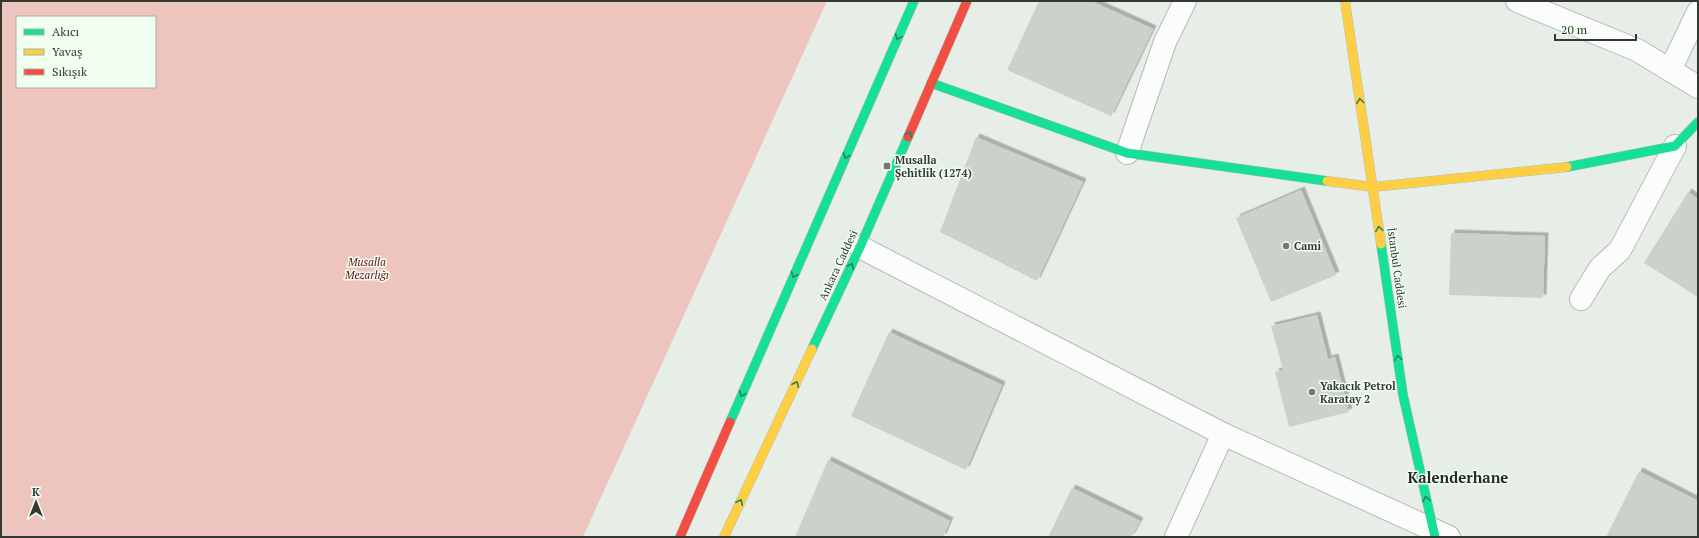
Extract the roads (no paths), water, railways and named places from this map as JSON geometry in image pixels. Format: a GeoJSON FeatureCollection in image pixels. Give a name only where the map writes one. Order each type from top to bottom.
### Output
{"type":"FeatureCollection","features":[{"type":"Feature","properties":{"kind":"street"},"geometry":{"type":"LineString","coordinates":[[680,537],[914,1]]}},
{"type":"Feature","properties":{"kind":"street","name":"Ankara Caddesi"},"geometry":{"type":"LineString","coordinates":[[724,537],[860,247],[967,1]]}},
{"type":"Feature","properties":{"kind":"street"},"geometry":{"type":"LineString","coordinates":[[1127,153],[1165,42],[1185,1]]}},
{"type":"Feature","properties":{"kind":"street","name":"İstanbul Caddesi"},"geometry":{"type":"LineString","coordinates":[[1345,1],[1403,395],[1439,535]]}},
{"type":"Feature","properties":{"kind":"street"},"geometry":{"type":"LineString","coordinates":[[1517,1],[1638,50],[1698,87]]}},
{"type":"Feature","properties":{"kind":"street"},"geometry":{"type":"LineString","coordinates":[[1670,70],[1698,12]]}},
{"type":"Feature","properties":{"kind":"street"},"geometry":{"type":"LineString","coordinates":[[931,83],[1127,153],[1373,187],[1577,166],[1675,146]]}},
{"type":"Feature","properties":{"kind":"street"},"geometry":{"type":"LineString","coordinates":[[1581,299],[1600,268],[1620,250],[1675,146],[1698,122]]}},
{"type":"Feature","properties":{"kind":"street"},"geometry":{"type":"LineString","coordinates":[[860,247],[1223,434],[1439,535]]}},
{"type":"Feature","properties":{"kind":"street"},"geometry":{"type":"LineString","coordinates":[[1176,537],[1223,434]]}},
{"type":"Feature","properties":{"kind":"place","name":"Musalla Şehitlik (1274)"},"geometry":{"type":"Point","coordinates":[887,166]}},
{"type":"Feature","properties":{"kind":"place","name":"Cami"},"geometry":{"type":"Point","coordinates":[1286,246]}},
{"type":"Feature","properties":{"kind":"place","name":"Yakacık Petrol Karatay 2"},"geometry":{"type":"Point","coordinates":[1312,392]}},
{"type":"Feature","properties":{"kind":"district","name":"Kalenderhane"},"geometry":{"type":"Point","coordinates":[1458,477]}},
{"type":"Feature","properties":{"kind":"park label","name":"Musalla Mezarlığı"},"geometry":{"type":"Point","coordinates":[367,268]}}]}
